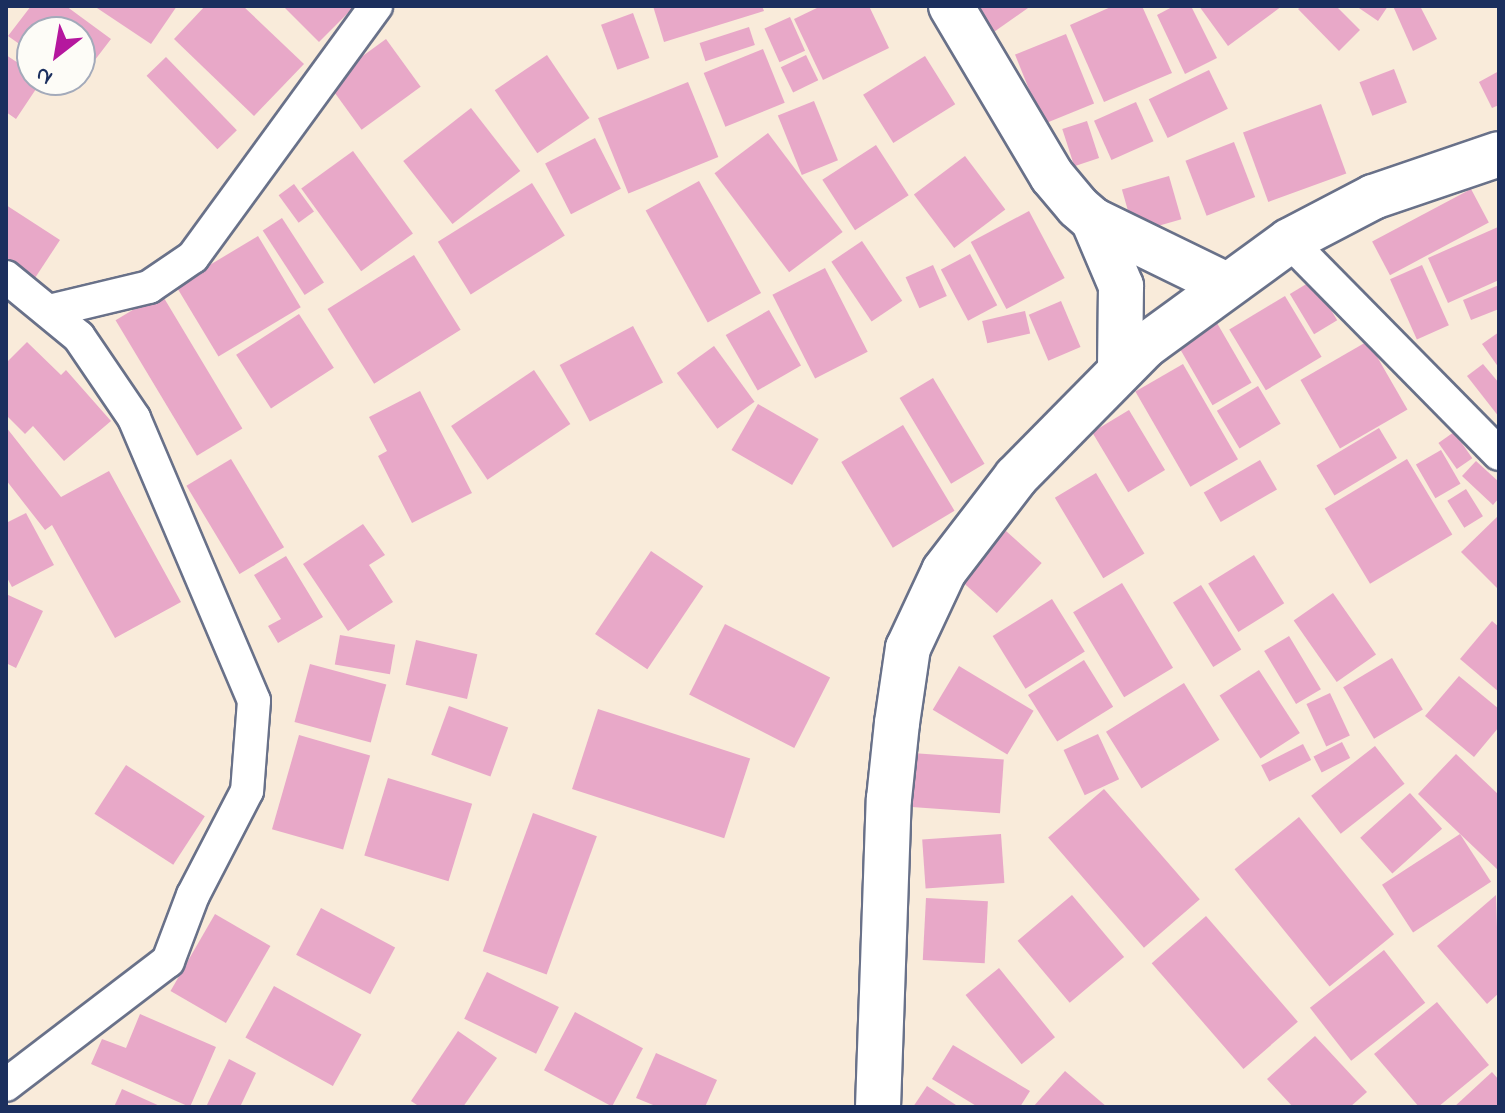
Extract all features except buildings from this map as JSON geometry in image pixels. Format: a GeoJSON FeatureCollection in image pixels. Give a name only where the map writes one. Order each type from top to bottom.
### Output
{"type":"FeatureCollection","features":[{"type":"Feature","properties":{"kind":"street"},"geometry":{"type":"LineString","coordinates":[[49,311],[149,287],[193,257],[376,6]]}},
{"type":"Feature","properties":{"kind":"street"},"geometry":{"type":"LineString","coordinates":[[951,6],[1052,176],[1093,220],[1121,286],[1120,369]]}},
{"type":"Feature","properties":{"kind":"street"},"geometry":{"type":"LineString","coordinates":[[878,1107],[889,799],[908,648],[944,571],[1016,477],[1120,369],[1226,285],[1289,241],[1373,197],[1499,154]]}},
{"type":"Feature","properties":{"kind":"street"},"geometry":{"type":"LineString","coordinates":[[1093,220],[1226,285]]}},
{"type":"Feature","properties":{"kind":"street"},"geometry":{"type":"LineString","coordinates":[[1289,241],[1499,454]]}},
{"type":"Feature","properties":{"kind":"street"},"geometry":{"type":"LineString","coordinates":[[6,277],[79,337],[134,418],[254,701],[247,791],[193,895],[168,961],[6,1085]]}}]}
